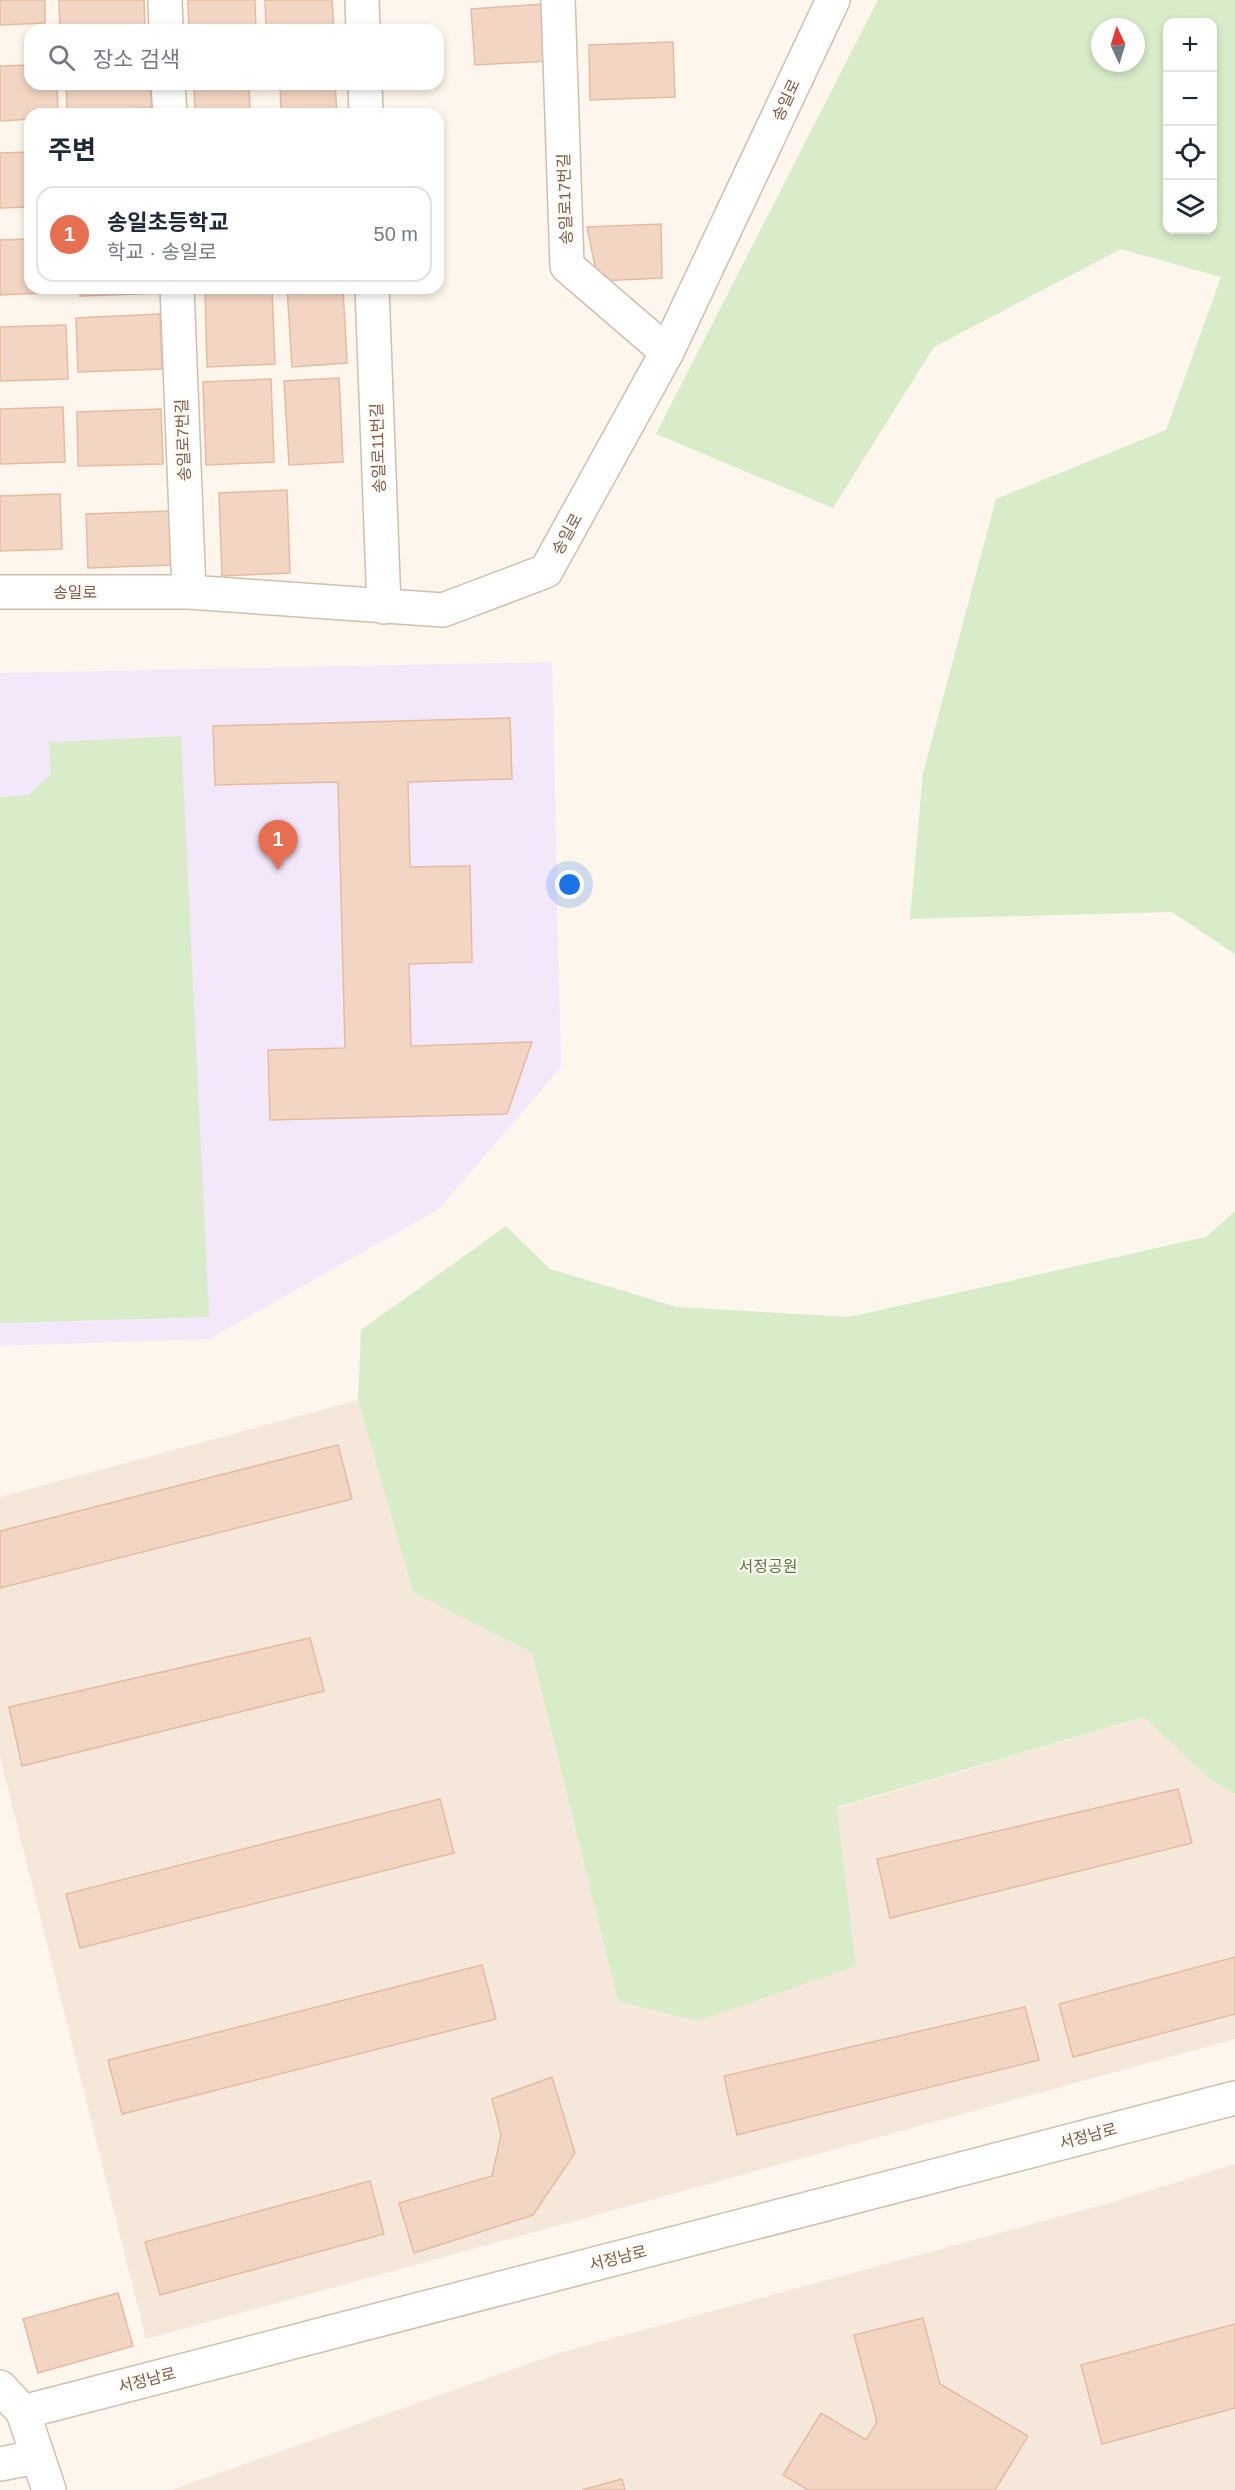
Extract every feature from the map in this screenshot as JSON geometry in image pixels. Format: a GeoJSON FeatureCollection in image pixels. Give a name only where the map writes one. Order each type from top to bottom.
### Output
{"type":"FeatureCollection","features":[{"type":"Feature","properties":{"kind":"street"},"geometry":{"type":"LineString","coordinates":[[165,0],[166,24]]}},
{"type":"Feature","properties":{"kind":"street"},"geometry":{"type":"LineString","coordinates":[[362,0],[363,24]]}},
{"type":"Feature","properties":{"kind":"street","name":"송일로17번길"},"geometry":{"type":"LineString","coordinates":[[558,0],[567,266],[667,352]]}},
{"type":"Feature","properties":{"kind":"street","name":"송일로"},"geometry":{"type":"LineString","coordinates":[[0,592],[189,592],[443,610],[546,571],[667,352],[833,0]]}},
{"type":"Feature","properties":{"kind":"street"},"geometry":{"type":"LineString","coordinates":[[168,90],[170,108]]}},
{"type":"Feature","properties":{"kind":"street"},"geometry":{"type":"LineString","coordinates":[[365,90],[366,108]]}},
{"type":"Feature","properties":{"kind":"street","name":"송일로7번길"},"geometry":{"type":"LineString","coordinates":[[177,294],[189,592]]}},
{"type":"Feature","properties":{"kind":"street","name":"송일로11번길"},"geometry":{"type":"LineString","coordinates":[[372,294],[384,607]]}},
{"type":"Feature","properties":{"kind":"street","name":"서정남로"},"geometry":{"type":"LineString","coordinates":[[11,2413],[1235,2098]]}},
{"type":"Feature","properties":{"kind":"street"},"geometry":{"type":"LineString","coordinates":[[0,2387],[11,2413],[37,2457],[49,2490]]}},
{"type":"Feature","properties":{"kind":"street"},"geometry":{"type":"LineString","coordinates":[[0,2464],[37,2457]]}},
{"type":"Feature","properties":{"kind":"shaded area"},"geometry":{"type":"Polygon","coordinates":[[[552,662],[561,1067],[439,1209],[209,1339],[0,1346],[0,673],[552,662]]]}},
{"type":"Feature","properties":{"kind":"shaded area"},"geometry":{"type":"Polygon","coordinates":[[[358,1400],[413,1592],[532,1653],[618,2001],[856,1966],[837,1808],[1145,1717],[1212,1781],[1235,1794],[1235,2039],[146,2339],[0,1757],[0,1497],[358,1400]]]}},
{"type":"Feature","properties":{"kind":"shaded area"},"geometry":{"type":"Polygon","coordinates":[[[1235,2164],[1235,2490],[171,2490],[559,2353],[1113,2202],[1235,2164]]]}},
{"type":"Feature","properties":{"kind":"green space"},"geometry":{"type":"Polygon","coordinates":[[[878,0],[1235,0],[1235,954],[1172,912],[910,919],[923,773],[996,499],[1166,430],[1221,277],[1121,249],[934,347],[833,508],[656,434],[878,0]]]}},
{"type":"Feature","properties":{"kind":"green space"},"geometry":{"type":"Polygon","coordinates":[[[181,736],[209,1317],[0,1323],[0,797],[29,795],[51,774],[49,742],[181,736]]]}},
{"type":"Feature","properties":{"kind":"green space","name":"서정공원"},"geometry":{"type":"Polygon","coordinates":[[[1235,1211],[1235,1794],[1212,1781],[1144,1717],[837,1807],[856,1966],[698,2021],[618,2001],[532,1653],[413,1592],[358,1400],[361,1330],[506,1226],[550,1269],[677,1307],[849,1317],[1206,1237],[1235,1211]]]}},
{"type":"Feature","properties":{"kind":"building"},"geometry":{"type":"Polygon","coordinates":[[[0,0],[45,0],[45,23],[0,25],[0,0]]]}},
{"type":"Feature","properties":{"kind":"building"},"geometry":{"type":"Polygon","coordinates":[[[59,0],[144,0],[145,24],[60,24],[59,0]]]}},
{"type":"Feature","properties":{"kind":"building"},"geometry":{"type":"Polygon","coordinates":[[[188,0],[255,0],[256,24],[189,24],[188,0]]]}},
{"type":"Feature","properties":{"kind":"building"},"geometry":{"type":"Polygon","coordinates":[[[265,0],[332,0],[334,24],[266,24],[265,0]]]}},
{"type":"Feature","properties":{"kind":"building"},"geometry":{"type":"Polygon","coordinates":[[[543,4],[547,61],[475,65],[471,9],[543,4]]]}},
{"type":"Feature","properties":{"kind":"building"},"geometry":{"type":"Polygon","coordinates":[[[673,42],[675,97],[590,100],[589,45],[673,42]]]}},
{"type":"Feature","properties":{"kind":"building"},"geometry":{"type":"Polygon","coordinates":[[[24,65],[24,90],[57,90],[58,108],[24,108],[24,119],[0,121],[0,66],[24,65]]]}},
{"type":"Feature","properties":{"kind":"building"},"geometry":{"type":"Polygon","coordinates":[[[66,90],[151,90],[151,108],[67,108],[66,90]]]}},
{"type":"Feature","properties":{"kind":"building"},"geometry":{"type":"Polygon","coordinates":[[[194,90],[249,90],[250,108],[195,108],[194,90]]]}},
{"type":"Feature","properties":{"kind":"building"},"geometry":{"type":"Polygon","coordinates":[[[280,90],[335,90],[337,108],[281,108],[280,90]]]}},
{"type":"Feature","properties":{"kind":"building"},"geometry":{"type":"Polygon","coordinates":[[[24,152],[24,207],[0,208],[0,153],[24,152]]]}},
{"type":"Feature","properties":{"kind":"building"},"geometry":{"type":"Polygon","coordinates":[[[661,224],[662,278],[598,281],[587,227],[661,224]]]}},
{"type":"Feature","properties":{"kind":"building"},"geometry":{"type":"Polygon","coordinates":[[[24,239],[24,294],[0,295],[0,240],[24,239]]]}},
{"type":"Feature","properties":{"kind":"building"},"geometry":{"type":"Polygon","coordinates":[[[80,294],[136,294],[80,296],[80,294]]]}},
{"type":"Feature","properties":{"kind":"building"},"geometry":{"type":"Polygon","coordinates":[[[205,294],[272,294],[275,364],[207,367],[205,294]]]}},
{"type":"Feature","properties":{"kind":"building"},"geometry":{"type":"Polygon","coordinates":[[[287,294],[343,294],[347,363],[292,367],[287,294]]]}},
{"type":"Feature","properties":{"kind":"building"},"geometry":{"type":"Polygon","coordinates":[[[160,314],[162,369],[78,372],[76,318],[160,314]]]}},
{"type":"Feature","properties":{"kind":"building"},"geometry":{"type":"Polygon","coordinates":[[[66,325],[68,379],[0,381],[0,327],[66,325]]]}},
{"type":"Feature","properties":{"kind":"building"},"geometry":{"type":"Polygon","coordinates":[[[339,378],[343,462],[289,465],[284,381],[339,378]]]}},
{"type":"Feature","properties":{"kind":"building"},"geometry":{"type":"Polygon","coordinates":[[[271,379],[274,462],[206,465],[203,382],[271,379]]]}},
{"type":"Feature","properties":{"kind":"building"},"geometry":{"type":"Polygon","coordinates":[[[63,407],[65,462],[0,464],[0,409],[63,407]]]}},
{"type":"Feature","properties":{"kind":"building"},"geometry":{"type":"Polygon","coordinates":[[[161,409],[163,464],[78,466],[77,412],[161,409]]]}},
{"type":"Feature","properties":{"kind":"building"},"geometry":{"type":"Polygon","coordinates":[[[287,490],[290,573],[222,576],[219,493],[287,490]]]}},
{"type":"Feature","properties":{"kind":"building"},"geometry":{"type":"Polygon","coordinates":[[[60,494],[62,549],[0,551],[0,496],[60,494]]]}},
{"type":"Feature","properties":{"kind":"building"},"geometry":{"type":"Polygon","coordinates":[[[171,511],[172,565],[88,568],[86,514],[171,511]]]}},
{"type":"Feature","properties":{"kind":"building"},"geometry":{"type":"Polygon","coordinates":[[[510,718],[512,779],[408,782],[410,867],[470,866],[472,962],[409,964],[411,1046],[532,1042],[507,1114],[270,1120],[268,1050],[345,1048],[338,782],[215,785],[213,726],[510,718]]]}},
{"type":"Feature","properties":{"kind":"building"},"geometry":{"type":"Polygon","coordinates":[[[338,1445],[352,1499],[0,1588],[0,1531],[338,1445]]]}},
{"type":"Feature","properties":{"kind":"building"},"geometry":{"type":"Polygon","coordinates":[[[310,1638],[324,1691],[22,1766],[9,1707],[310,1638]]]}},
{"type":"Feature","properties":{"kind":"building"},"geometry":{"type":"Polygon","coordinates":[[[1178,1789],[1192,1843],[890,1918],[877,1859],[1178,1789]]]}},
{"type":"Feature","properties":{"kind":"building"},"geometry":{"type":"Polygon","coordinates":[[[440,1799],[454,1853],[80,1948],[66,1894],[440,1799]]]}},
{"type":"Feature","properties":{"kind":"building"},"geometry":{"type":"Polygon","coordinates":[[[1235,1957],[1235,2014],[1073,2057],[1059,2004],[1235,1957]]]}},
{"type":"Feature","properties":{"kind":"building"},"geometry":{"type":"Polygon","coordinates":[[[482,1965],[496,2019],[122,2114],[108,2060],[482,1965]]]}},
{"type":"Feature","properties":{"kind":"building"},"geometry":{"type":"Polygon","coordinates":[[[1025,2007],[1039,2060],[737,2135],[724,2076],[1025,2007]]]}},
{"type":"Feature","properties":{"kind":"building"},"geometry":{"type":"Polygon","coordinates":[[[552,2077],[575,2153],[533,2215],[414,2253],[399,2203],[492,2176],[501,2135],[492,2099],[552,2077]]]}},
{"type":"Feature","properties":{"kind":"building"},"geometry":{"type":"Polygon","coordinates":[[[370,2181],[384,2234],[160,2295],[145,2242],[370,2181]]]}},
{"type":"Feature","properties":{"kind":"building"},"geometry":{"type":"Polygon","coordinates":[[[118,2293],[133,2346],[38,2373],[23,2319],[118,2293]]]}},
{"type":"Feature","properties":{"kind":"building"},"geometry":{"type":"Polygon","coordinates":[[[923,2318],[940,2384],[1028,2436],[995,2490],[808,2490],[783,2475],[821,2413],[866,2440],[877,2422],[854,2335],[923,2318]]]}},
{"type":"Feature","properties":{"kind":"building"},"geometry":{"type":"Polygon","coordinates":[[[1235,2324],[1235,2408],[1102,2444],[1081,2365],[1235,2324]]]}},
{"type":"Feature","properties":{"kind":"building"},"geometry":{"type":"Polygon","coordinates":[[[622,2479],[625,2490],[582,2490],[622,2479]]]}},
{"type":"Feature","properties":{"kind":"place","name":"송일초등학교"},"geometry":{"type":"Point","coordinates":[278,870]}}]}
